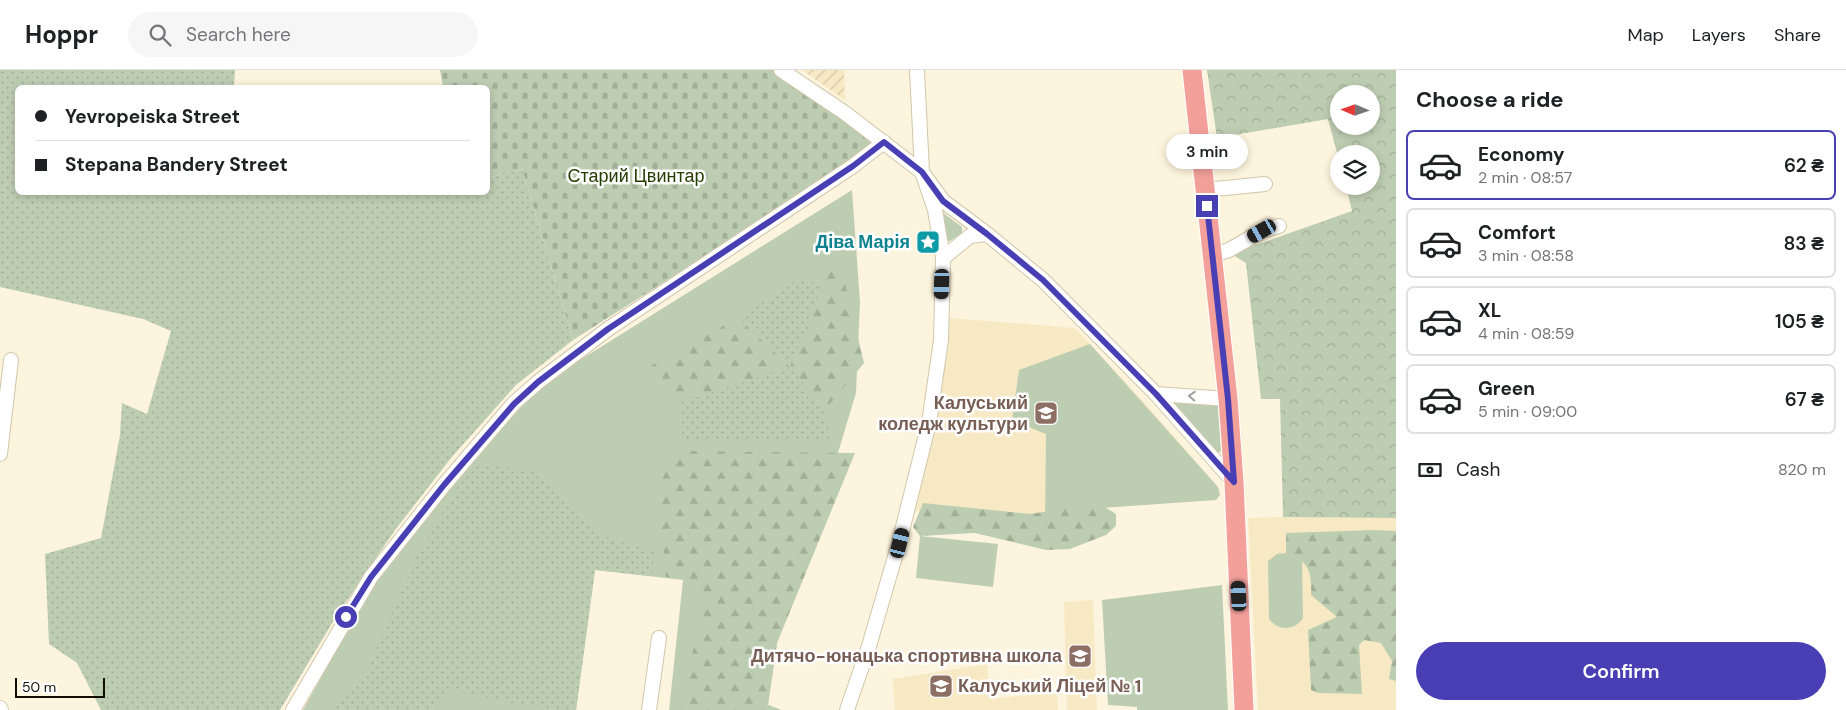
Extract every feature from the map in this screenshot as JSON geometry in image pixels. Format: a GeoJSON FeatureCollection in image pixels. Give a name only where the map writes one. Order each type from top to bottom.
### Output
{"type":"FeatureCollection","features":[{"type":"Feature","properties":{"kind":"main road"},"geometry":{"type":"LineString","coordinates":[[1192,70],[1228,399],[1234,482],[1244,710]]}},
{"type":"Feature","properties":{"kind":"street"},"geometry":{"type":"LineString","coordinates":[[781,70],[884,142],[922,172],[943,201],[1043,280],[1156,394],[1234,482]]}},
{"type":"Feature","properties":{"kind":"street"},"geometry":{"type":"LineString","coordinates":[[847,710],[869,646],[900,543],[929,424],[941,340],[943,258],[935,210],[922,172],[918,70]]}},
{"type":"Feature","properties":{"kind":"street"},"geometry":{"type":"LineString","coordinates":[[293,710],[371,577],[444,485],[514,404],[538,382],[608,329],[853,166],[884,142]]}},
{"type":"Feature","properties":{"kind":"street"},"geometry":{"type":"LineString","coordinates":[[1205,190],[1265,184]]}},
{"type":"Feature","properties":{"kind":"street"},"geometry":{"type":"LineString","coordinates":[[1212,255],[1229,250],[1262,231],[1279,226]]}},
{"type":"Feature","properties":{"kind":"street"},"geometry":{"type":"LineString","coordinates":[[943,258],[970,236],[987,234]]}},
{"type":"Feature","properties":{"kind":"street"},"geometry":{"type":"LineString","coordinates":[[0,454],[11,360]]}},
{"type":"Feature","properties":{"kind":"street"},"geometry":{"type":"LineString","coordinates":[[1156,394],[1228,399]]}},
{"type":"Feature","properties":{"kind":"street"},"geometry":{"type":"LineString","coordinates":[[649,710],[659,638]]}},
{"type":"Feature","properties":{"kind":"shaded area"},"geometry":{"type":"Polygon","coordinates":[[[802,70],[844,70],[845,100],[802,70]]]}},
{"type":"Feature","properties":{"kind":"shaded area","name":"Калуський коледж культури"},"geometry":{"type":"Polygon","coordinates":[[[950,318],[1075,328],[1143,401],[1218,487],[1220,495],[1216,500],[1072,510],[1045,521],[915,511],[936,424],[950,318]]]}},
{"type":"Feature","properties":{"kind":"shaded area"},"geometry":{"type":"Polygon","coordinates":[[[1248,518],[1396,518],[1396,710],[1258,710],[1248,518]]]}},
{"type":"Feature","properties":{"kind":"shaded area","name":"Дитячо-юнацька спортивна школа"},"geometry":{"type":"Polygon","coordinates":[[[1093,600],[1097,710],[1067,710],[1064,602],[1093,600]]]}},
{"type":"Feature","properties":{"kind":"shaded area","name":"Калуський Ліцей № 1"},"geometry":{"type":"Polygon","coordinates":[[[987,664],[990,699],[1057,692],[1058,710],[895,710],[893,679],[987,664]]]}},
{"type":"Feature","properties":{"kind":"green space"},"geometry":{"type":"Polygon","coordinates":[[[0,70],[235,70],[234,85],[15,85],[15,195],[490,195],[490,177],[522,169],[573,340],[516,385],[451,458],[395,530],[337,615],[280,710],[101,710],[77,663],[49,644],[45,554],[101,538],[120,435],[122,403],[147,414],[171,331],[143,319],[0,287],[0,70]]]}},
{"type":"Feature","properties":{"kind":"green space","name":"Старий Цвинтар"},"geometry":{"type":"Polygon","coordinates":[[[440,70],[779,70],[884,142],[573,340],[522,169],[490,177],[490,85],[443,85],[440,70]]]}},
{"type":"Feature","properties":{"kind":"green space"},"geometry":{"type":"Polygon","coordinates":[[[1207,70],[1396,70],[1396,518],[1283,517],[1280,399],[1261,399],[1246,263],[1225,250],[1250,247],[1352,211],[1348,195],[1380,195],[1380,145],[1335,145],[1332,135],[1380,135],[1380,85],[1330,85],[1330,126],[1328,119],[1217,138],[1207,70]]]}},
{"type":"Feature","properties":{"kind":"green space"},"geometry":{"type":"Polygon","coordinates":[[[852,190],[860,302],[856,393],[809,549],[777,643],[768,705],[781,710],[669,710],[683,580],[595,570],[576,710],[303,710],[373,585],[472,461],[528,400],[564,370],[852,190]]]}},
{"type":"Feature","properties":{"kind":"green space"},"geometry":{"type":"Polygon","coordinates":[[[942,212],[962,227],[962,233],[950,241],[946,241],[942,212]]]}},
{"type":"Feature","properties":{"kind":"green space"},"geometry":{"type":"Polygon","coordinates":[[[837,250],[864,363],[825,410],[790,367],[682,402],[647,368],[738,318],[790,366],[837,250]]]}},
{"type":"Feature","properties":{"kind":"green space"},"geometry":{"type":"Polygon","coordinates":[[[798,279],[823,285],[790,367],[738,318],[798,279]]]}},
{"type":"Feature","properties":{"kind":"green space"},"geometry":{"type":"Polygon","coordinates":[[[1090,344],[1218,487],[1220,495],[1216,500],[1072,510],[1045,521],[1046,434],[1012,420],[1019,370],[1090,344]]]}},
{"type":"Feature","properties":{"kind":"green space"},"geometry":{"type":"Polygon","coordinates":[[[790,367],[825,410],[831,442],[682,441],[682,402],[790,367]]]}},
{"type":"Feature","properties":{"kind":"green space"},"geometry":{"type":"Polygon","coordinates":[[[1213,401],[1218,406],[1221,451],[1217,453],[1171,402],[1213,401]]]}},
{"type":"Feature","properties":{"kind":"green space"},"geometry":{"type":"Polygon","coordinates":[[[675,451],[855,453],[777,643],[768,705],[781,710],[680,710],[705,596],[684,579],[666,577],[658,489],[675,451]]]}},
{"type":"Feature","properties":{"kind":"green space"},"geometry":{"type":"Polygon","coordinates":[[[472,461],[538,473],[597,534],[654,552],[652,576],[595,570],[576,710],[528,706],[447,688],[436,710],[327,710],[368,668],[417,556],[472,461]]]}},
{"type":"Feature","properties":{"kind":"green space"},"geometry":{"type":"Polygon","coordinates":[[[923,503],[1030,514],[1098,503],[1116,514],[1116,526],[1106,535],[1070,549],[1046,550],[975,533],[920,536],[913,527],[923,503]]]}},
{"type":"Feature","properties":{"kind":"green space"},"geometry":{"type":"Polygon","coordinates":[[[1396,531],[1396,681],[1389,679],[1392,661],[1381,643],[1364,640],[1359,645],[1362,694],[1318,693],[1311,690],[1308,630],[1337,617],[1311,595],[1311,580],[1308,568],[1300,560],[1286,553],[1286,533],[1396,531]]]}},
{"type":"Feature","properties":{"kind":"green space"},"geometry":{"type":"Polygon","coordinates":[[[920,536],[998,544],[993,587],[916,578],[920,536]]]}},
{"type":"Feature","properties":{"kind":"green space"},"geometry":{"type":"Polygon","coordinates":[[[1286,553],[1299,557],[1302,561],[1303,618],[1296,625],[1286,628],[1277,626],[1269,619],[1268,561],[1277,554],[1286,553]]]}},
{"type":"Feature","properties":{"kind":"green space"},"geometry":{"type":"Polygon","coordinates":[[[1222,585],[1228,710],[1137,710],[1137,707],[1108,705],[1102,600],[1222,585]]]}},
{"type":"Feature","properties":{"kind":"place","name":"Діва Марія"},"geometry":{"type":"Point","coordinates":[928,242]}},
{"type":"Feature","properties":{"kind":"place","name":"Калуський коледж культури"},"geometry":{"type":"Point","coordinates":[1046,413]}},
{"type":"Feature","properties":{"kind":"place","name":"Дитячо-юнацька спортивна школа"},"geometry":{"type":"Point","coordinates":[1080,656]}},
{"type":"Feature","properties":{"kind":"place","name":"Калуський Ліцей № 1"},"geometry":{"type":"Point","coordinates":[941,686]}},
{"type":"Feature","properties":{"kind":"route"},"geometry":{"type":"LineString","coordinates":[[346,617],[371,577],[444,485],[514,404],[538,382],[608,329],[766,225],[853,166],[884,142],[922,172],[943,201],[1043,280],[1156,394],[1234,482],[1228,399],[1207,206]]}}]}
